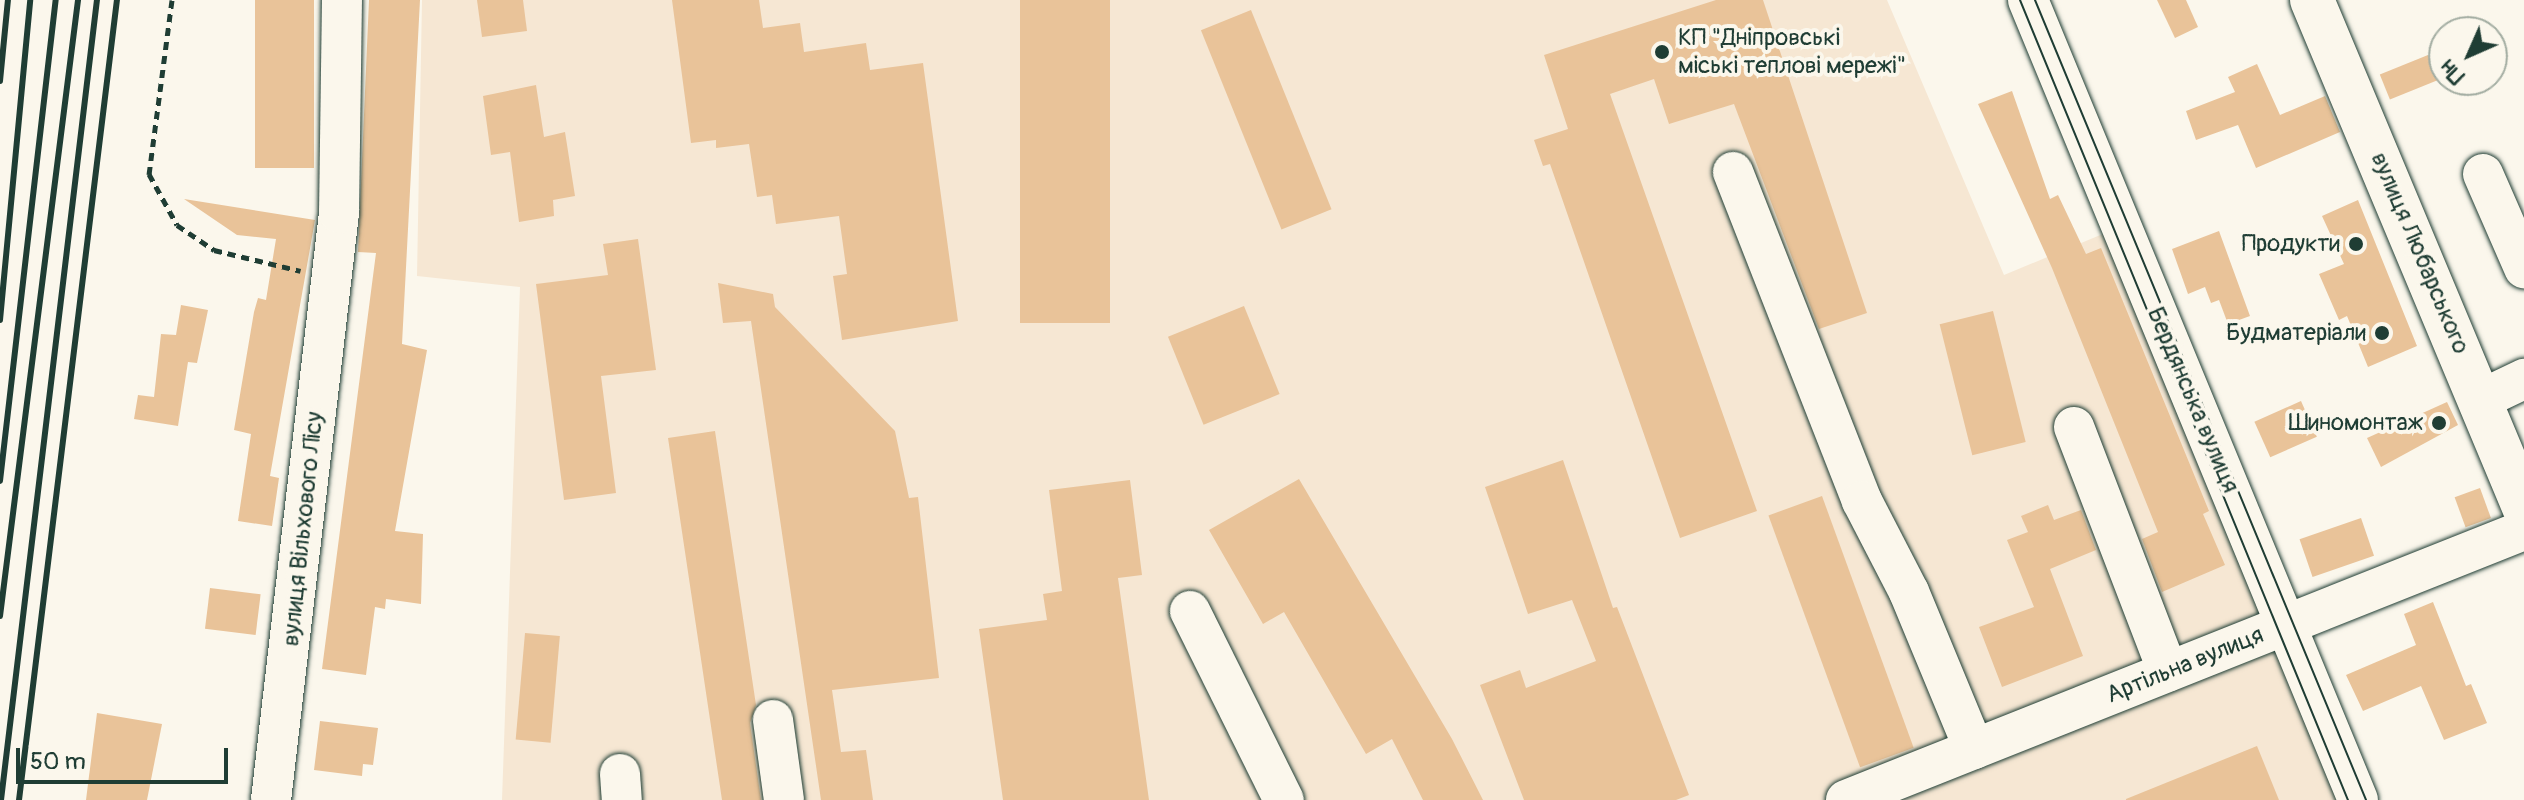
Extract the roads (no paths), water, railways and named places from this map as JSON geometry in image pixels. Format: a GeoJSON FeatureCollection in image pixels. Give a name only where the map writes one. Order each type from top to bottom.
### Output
{"type":"FeatureCollection","features":[{"type":"Feature","properties":{"kind":"main road","name":"вулиця Любарського"},"geometry":{"type":"LineString","coordinates":[[2312,0],[2482,399],[2524,507]]}},
{"type":"Feature","properties":{"kind":"street","name":"вулиця Вільхового Лісу"},"geometry":{"type":"LineString","coordinates":[[271,800],[339,213],[342,0]]}},
{"type":"Feature","properties":{"kind":"street","name":"Бердянська вулиця"},"geometry":{"type":"LineString","coordinates":[[2028,0],[2358,800]]}},
{"type":"Feature","properties":{"kind":"street"},"geometry":{"type":"LineString","coordinates":[[1733,172],[1862,501],[1909,592],[1974,749]]}},
{"type":"Feature","properties":{"kind":"street"},"geometry":{"type":"LineString","coordinates":[[2483,174],[2524,268]]}},
{"type":"Feature","properties":{"kind":"street"},"geometry":{"type":"LineString","coordinates":[[2482,399],[2524,379]]}},
{"type":"Feature","properties":{"kind":"street"},"geometry":{"type":"LineString","coordinates":[[2074,427],[2168,672]]}},
{"type":"Feature","properties":{"kind":"street","name":"Артільна вулиця"},"geometry":{"type":"LineString","coordinates":[[1846,800],[2524,530]]}},
{"type":"Feature","properties":{"kind":"street"},"geometry":{"type":"LineString","coordinates":[[1190,611],[1284,800]]}},
{"type":"Feature","properties":{"kind":"street"},"geometry":{"type":"LineString","coordinates":[[773,720],[784,800]]}},
{"type":"Feature","properties":{"kind":"tram line"},"geometry":{"type":"LineString","coordinates":[[2020,0],[2348,800]]}},
{"type":"Feature","properties":{"kind":"tram line"},"geometry":{"type":"LineString","coordinates":[[2035,0],[2366,800]]}},
{"type":"Feature","properties":{"kind":"railway"},"geometry":{"type":"LineString","coordinates":[[0,81],[8,0]]}},
{"type":"Feature","properties":{"kind":"railway"},"geometry":{"type":"LineString","coordinates":[[0,320],[30,0]]}},
{"type":"Feature","properties":{"kind":"railway"},"geometry":{"type":"LineString","coordinates":[[0,481],[56,0]]}},
{"type":"Feature","properties":{"kind":"railway"},"geometry":{"type":"LineString","coordinates":[[0,616],[78,0]]}},
{"type":"Feature","properties":{"kind":"railway"},"geometry":{"type":"LineString","coordinates":[[1,800],[97,0]]}},
{"type":"Feature","properties":{"kind":"railway"},"geometry":{"type":"LineString","coordinates":[[19,800],[117,0]]}},
{"type":"Feature","properties":{"kind":"place","name":"КП \"Дніпровські міські теплові мережі\""},"geometry":{"type":"Point","coordinates":[1662,52]}},
{"type":"Feature","properties":{"kind":"place","name":"Продукти"},"geometry":{"type":"Point","coordinates":[2356,244]}},
{"type":"Feature","properties":{"kind":"place","name":"Будматеріали"},"geometry":{"type":"Point","coordinates":[2382,333]}},
{"type":"Feature","properties":{"kind":"place","name":"Шиномонтаж"},"geometry":{"type":"Point","coordinates":[2439,423]}}]}
